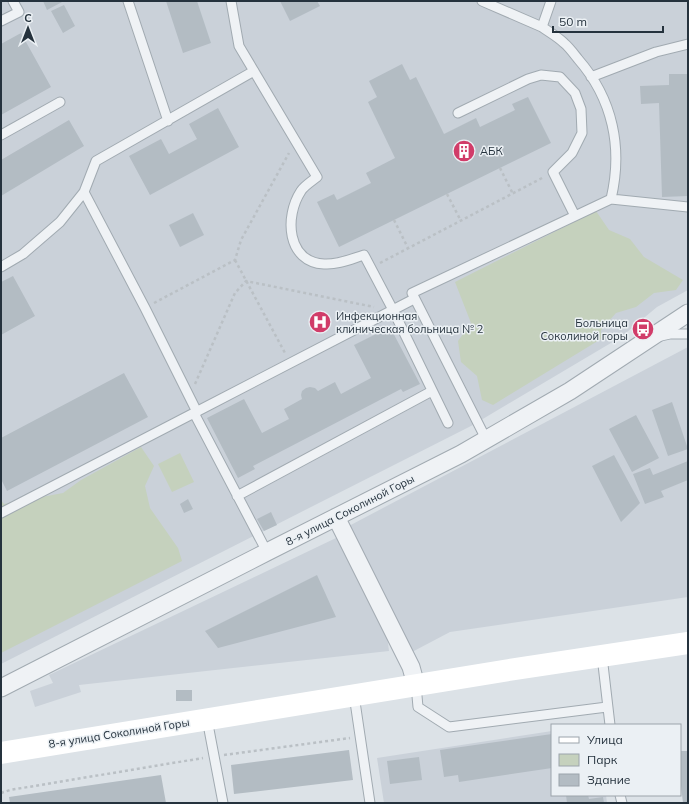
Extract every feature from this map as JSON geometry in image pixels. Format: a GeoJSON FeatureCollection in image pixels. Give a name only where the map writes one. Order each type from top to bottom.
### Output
{"type":"FeatureCollection","features":[{"type":"Feature","properties":{"kind":"street","name":"8-я улица Соколиной Горы"},"geometry":{"type":"LineString","coordinates":[[1,688],[461,454],[570,391],[688,313]]}},
{"type":"Feature","properties":{"kind":"street"},"geometry":{"type":"LineString","coordinates":[[336,517],[411,667],[416,685]]}},
{"type":"Feature","properties":{"kind":"street","name":"8-я улица Соколиной Горы"},"geometry":{"type":"LineString","coordinates":[[4,751],[416,685],[688,644]]}},
{"type":"Feature","properties":{"kind":"lane"},"geometry":{"type":"LineString","coordinates":[[1,21],[19,12],[13,1]]}},
{"type":"Feature","properties":{"kind":"lane"},"geometry":{"type":"LineString","coordinates":[[128,1],[168,121]]}},
{"type":"Feature","properties":{"kind":"lane"},"geometry":{"type":"LineString","coordinates":[[231,1],[239,46],[317,177],[301,191],[293,209],[290,228],[294,245],[307,260],[325,264],[345,261],[364,254],[448,423]]}},
{"type":"Feature","properties":{"kind":"lane"},"geometry":{"type":"LineString","coordinates":[[482,1],[542,27],[564,42],[585,66],[601,91],[610,115],[614,133],[617,165],[611,199]]}},
{"type":"Feature","properties":{"kind":"lane"},"geometry":{"type":"LineString","coordinates":[[542,27],[551,1]]}},
{"type":"Feature","properties":{"kind":"lane"},"geometry":{"type":"LineString","coordinates":[[591,77],[656,52],[688,44]]}},
{"type":"Feature","properties":{"kind":"lane"},"geometry":{"type":"LineString","coordinates":[[1,267],[23,254],[60,222],[84,192],[96,161],[254,71]]}},
{"type":"Feature","properties":{"kind":"lane"},"geometry":{"type":"LineString","coordinates":[[458,113],[528,79],[541,75],[560,77],[574,93],[581,109],[582,133],[572,153],[554,172],[575,216]]}},
{"type":"Feature","properties":{"kind":"lane"},"geometry":{"type":"LineString","coordinates":[[1,135],[60,102]]}},
{"type":"Feature","properties":{"kind":"lane"},"geometry":{"type":"LineString","coordinates":[[84,192],[145,308],[237,496],[267,552]]}},
{"type":"Feature","properties":{"kind":"lane"},"geometry":{"type":"LineString","coordinates":[[486,440],[412,293],[611,199],[688,207]]}},
{"type":"Feature","properties":{"kind":"lane"},"geometry":{"type":"LineString","coordinates":[[1,513],[414,299]]}},
{"type":"Feature","properties":{"kind":"lane"},"geometry":{"type":"LineString","coordinates":[[646,340],[657,336],[670,334],[688,334]]}},
{"type":"Feature","properties":{"kind":"lane"},"geometry":{"type":"LineString","coordinates":[[237,496],[432,391]]}},
{"type":"Feature","properties":{"kind":"lane"},"geometry":{"type":"LineString","coordinates":[[602,656],[610,724]]}},
{"type":"Feature","properties":{"kind":"lane"},"geometry":{"type":"LineString","coordinates":[[416,685],[418,707],[449,727],[607,707]]}},
{"type":"Feature","properties":{"kind":"lane"},"geometry":{"type":"LineString","coordinates":[[354,695],[370,803]]}},
{"type":"Feature","properties":{"kind":"lane"},"geometry":{"type":"LineString","coordinates":[[207,719],[213,757],[223,803]]}},
{"type":"Feature","properties":{"kind":"path"},"geometry":{"type":"LineString","coordinates":[[290,363],[235,260],[241,240],[296,141]]}},
{"type":"Feature","properties":{"kind":"path"},"geometry":{"type":"LineString","coordinates":[[500,168],[513,194]]}},
{"type":"Feature","properties":{"kind":"path"},"geometry":{"type":"LineString","coordinates":[[371,268],[554,172]]}},
{"type":"Feature","properties":{"kind":"path"},"geometry":{"type":"LineString","coordinates":[[447,194],[460,221]]}},
{"type":"Feature","properties":{"kind":"path"},"geometry":{"type":"LineString","coordinates":[[394,220],[408,248]]}},
{"type":"Feature","properties":{"kind":"path"},"geometry":{"type":"LineString","coordinates":[[145,308],[235,260]]}},
{"type":"Feature","properties":{"kind":"path"},"geometry":{"type":"LineString","coordinates":[[246,281],[393,310]]}},
{"type":"Feature","properties":{"kind":"path"},"geometry":{"type":"LineString","coordinates":[[189,397],[235,293],[246,281]]}},
{"type":"Feature","properties":{"kind":"path"},"geometry":{"type":"LineString","coordinates":[[1,793],[10,790],[213,757],[360,736]]}},
{"type":"Feature","properties":{"kind":"shaded area","name":"Инфекционная клиническая больница № 2"},"geometry":{"type":"Polygon","coordinates":[[[1,1],[688,1],[688,290],[657,307],[621,337],[471,426],[1,664],[1,1]]]}},
{"type":"Feature","properties":{"kind":"shaded area"},"geometry":{"type":"Polygon","coordinates":[[[688,347],[688,597],[450,632],[412,652],[347,527],[688,347]]]}},
{"type":"Feature","properties":{"kind":"shaded area"},"geometry":{"type":"Polygon","coordinates":[[[336,538],[387,636],[389,651],[79,685],[81,692],[35,707],[30,691],[53,683],[49,675],[336,538]]]}},
{"type":"Feature","properties":{"kind":"shaded area"},"geometry":{"type":"Polygon","coordinates":[[[551,731],[551,796],[606,796],[607,803],[384,803],[377,758],[551,731]]]}},
{"type":"Feature","properties":{"kind":"green space"},"geometry":{"type":"Polygon","coordinates":[[[596,211],[609,230],[630,239],[644,257],[683,280],[676,290],[654,293],[636,307],[616,313],[601,330],[601,339],[493,405],[482,400],[477,376],[461,362],[458,341],[471,323],[455,282],[596,211]]]}},
{"type":"Feature","properties":{"kind":"green space"},"geometry":{"type":"Polygon","coordinates":[[[141,447],[154,466],[145,486],[150,508],[178,548],[182,561],[1,653],[1,500],[4,504],[63,493],[81,480],[141,447]]]}},
{"type":"Feature","properties":{"kind":"green space"},"geometry":{"type":"Polygon","coordinates":[[[180,453],[194,482],[172,492],[158,464],[180,453]]]}},
{"type":"Feature","properties":{"kind":"building"},"geometry":{"type":"Polygon","coordinates":[[[43,1],[64,1],[47,10],[43,1]]]}},
{"type":"Feature","properties":{"kind":"building"},"geometry":{"type":"Polygon","coordinates":[[[166,1],[197,1],[211,43],[183,53],[166,1]]]}},
{"type":"Feature","properties":{"kind":"building"},"geometry":{"type":"Polygon","coordinates":[[[280,1],[317,1],[320,6],[290,21],[280,1]]]}},
{"type":"Feature","properties":{"kind":"building"},"geometry":{"type":"Polygon","coordinates":[[[64,5],[75,26],[63,33],[51,11],[64,5]]]}},
{"type":"Feature","properties":{"kind":"building"},"geometry":{"type":"Polygon","coordinates":[[[21,33],[51,87],[1,115],[1,44],[21,33]]]}},
{"type":"Feature","properties":{"kind":"building","name":"АБК"},"geometry":{"type":"Polygon","coordinates":[[[402,64],[410,80],[416,77],[444,134],[476,118],[480,127],[515,110],[512,104],[528,97],[551,143],[339,247],[317,202],[334,194],[337,200],[371,183],[366,173],[395,158],[368,102],[377,97],[369,81],[402,64]]]}},
{"type":"Feature","properties":{"kind":"building"},"geometry":{"type":"Polygon","coordinates":[[[669,74],[687,74],[688,196],[662,197],[659,103],[641,104],[640,86],[669,85],[669,74]]]}},
{"type":"Feature","properties":{"kind":"building"},"geometry":{"type":"Polygon","coordinates":[[[218,108],[239,147],[150,195],[129,156],[161,139],[169,154],[197,139],[189,124],[218,108]]]}},
{"type":"Feature","properties":{"kind":"building"},"geometry":{"type":"Polygon","coordinates":[[[69,120],[84,146],[1,196],[1,160],[69,120]]]}},
{"type":"Feature","properties":{"kind":"building"},"geometry":{"type":"Polygon","coordinates":[[[193,213],[204,235],[180,247],[169,225],[193,213]]]}},
{"type":"Feature","properties":{"kind":"building"},"geometry":{"type":"Polygon","coordinates":[[[13,276],[35,316],[1,335],[1,282],[13,276]]]}},
{"type":"Feature","properties":{"kind":"building"},"geometry":{"type":"Polygon","coordinates":[[[390,327],[420,384],[403,392],[401,389],[253,466],[255,469],[238,478],[207,418],[244,399],[262,433],[289,419],[284,409],[302,399],[302,391],[306,388],[315,388],[318,391],[335,382],[341,394],[371,378],[354,345],[390,327]]]}},
{"type":"Feature","properties":{"kind":"building"},"geometry":{"type":"Polygon","coordinates":[[[124,373],[148,417],[7,491],[1,479],[1,438],[124,373]]]}},
{"type":"Feature","properties":{"kind":"building"},"geometry":{"type":"Polygon","coordinates":[[[672,402],[688,449],[668,456],[652,410],[672,402]]]}},
{"type":"Feature","properties":{"kind":"building"},"geometry":{"type":"Polygon","coordinates":[[[636,415],[659,458],[632,472],[609,429],[636,415]]]}},
{"type":"Feature","properties":{"kind":"building"},"geometry":{"type":"Polygon","coordinates":[[[614,455],[640,503],[621,522],[592,466],[614,455]]]}},
{"type":"Feature","properties":{"kind":"building"},"geometry":{"type":"Polygon","coordinates":[[[688,461],[688,480],[661,491],[664,497],[645,504],[633,474],[650,468],[653,475],[688,461]]]}},
{"type":"Feature","properties":{"kind":"building"},"geometry":{"type":"Polygon","coordinates":[[[188,499],[193,509],[184,513],[180,504],[188,499]]]}},
{"type":"Feature","properties":{"kind":"building"},"geometry":{"type":"Polygon","coordinates":[[[271,512],[277,525],[264,531],[257,519],[271,512]]]}},
{"type":"Feature","properties":{"kind":"building"},"geometry":{"type":"Polygon","coordinates":[[[317,575],[336,617],[218,648],[205,631],[317,575]]]}},
{"type":"Feature","properties":{"kind":"building"},"geometry":{"type":"Polygon","coordinates":[[[176,690],[192,690],[192,701],[176,701],[176,690]]]}},
{"type":"Feature","properties":{"kind":"building"},"geometry":{"type":"Polygon","coordinates":[[[551,734],[551,768],[459,782],[458,775],[444,777],[440,750],[551,734]]]}},
{"type":"Feature","properties":{"kind":"building"},"geometry":{"type":"Polygon","coordinates":[[[349,750],[353,780],[234,794],[231,765],[349,750]]]}},
{"type":"Feature","properties":{"kind":"building"},"geometry":{"type":"Polygon","coordinates":[[[681,751],[688,751],[688,803],[683,803],[681,786],[681,751]]]}},
{"type":"Feature","properties":{"kind":"building"},"geometry":{"type":"Polygon","coordinates":[[[419,757],[422,780],[390,784],[387,761],[419,757]]]}},
{"type":"Feature","properties":{"kind":"building"},"geometry":{"type":"Polygon","coordinates":[[[161,775],[166,803],[10,803],[9,797],[161,775]]]}},
{"type":"Feature","properties":{"kind":"building"},"geometry":{"type":"Polygon","coordinates":[[[566,796],[588,796],[589,799],[603,797],[604,803],[567,803],[566,796]]]}},
{"type":"Feature","properties":{"kind":"place","name":"АБК"},"geometry":{"type":"Point","coordinates":[464,151]}},
{"type":"Feature","properties":{"kind":"place","name":"Инфекционная клиническая больница № 2"},"geometry":{"type":"Point","coordinates":[320,322]}},
{"type":"Feature","properties":{"kind":"place","name":"Больница Соколиной горы"},"geometry":{"type":"Point","coordinates":[643,329]}}]}
